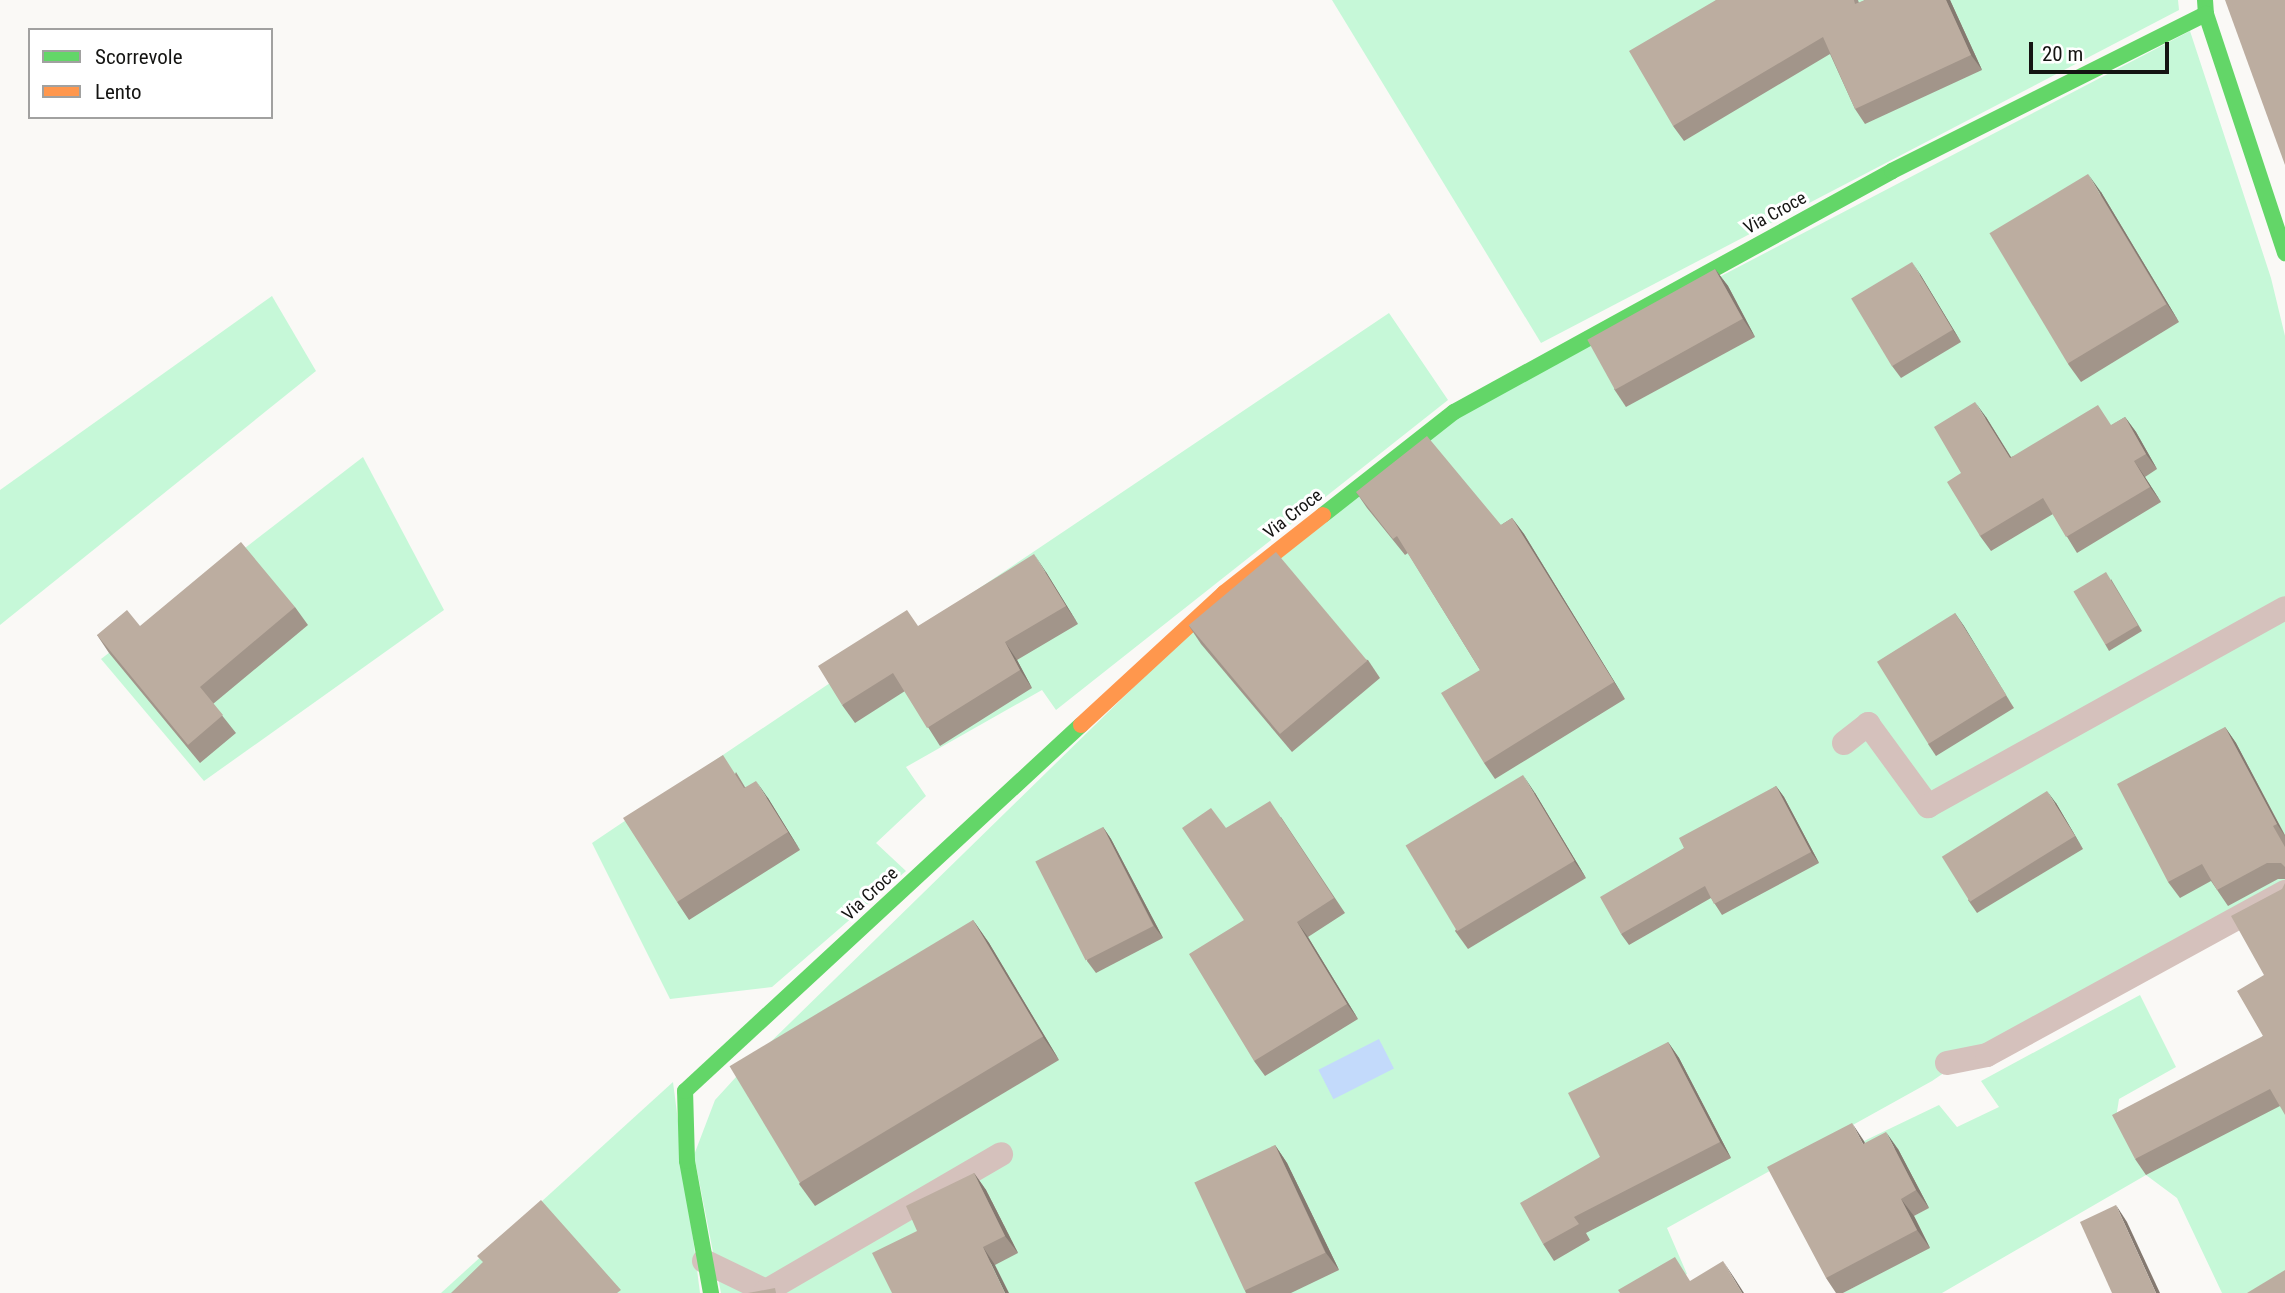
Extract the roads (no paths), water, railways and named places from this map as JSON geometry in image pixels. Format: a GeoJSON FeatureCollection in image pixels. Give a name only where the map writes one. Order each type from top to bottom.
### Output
{"type":"FeatureCollection","features":[{"type":"Feature","properties":{"kind":"street"},"geometry":{"type":"LineString","coordinates":[[2205,7],[2285,253]]}},
{"type":"Feature","properties":{"kind":"street","name":"Via Croce"},"geometry":{"type":"LineString","coordinates":[[711,1293],[687,1161],[685,1091],[1224,593],[1454,412],[1892,171],[2205,7]]}},
{"type":"Feature","properties":{"kind":"lane"},"geometry":{"type":"LineString","coordinates":[[1844,743],[1868,724],[1928,806],[2285,608]]}},
{"type":"Feature","properties":{"kind":"lane"},"geometry":{"type":"LineString","coordinates":[[1947,1063],[1987,1055],[2285,892]]}},
{"type":"Feature","properties":{"kind":"lane"},"geometry":{"type":"LineString","coordinates":[[704,1261],[766,1291],[1001,1154]]}},
{"type":"Feature","properties":{"kind":"water"},"geometry":{"type":"Polygon","coordinates":[[[1379,1039],[1394,1068],[1333,1099],[1318,1070],[1379,1039]]]}}]}
